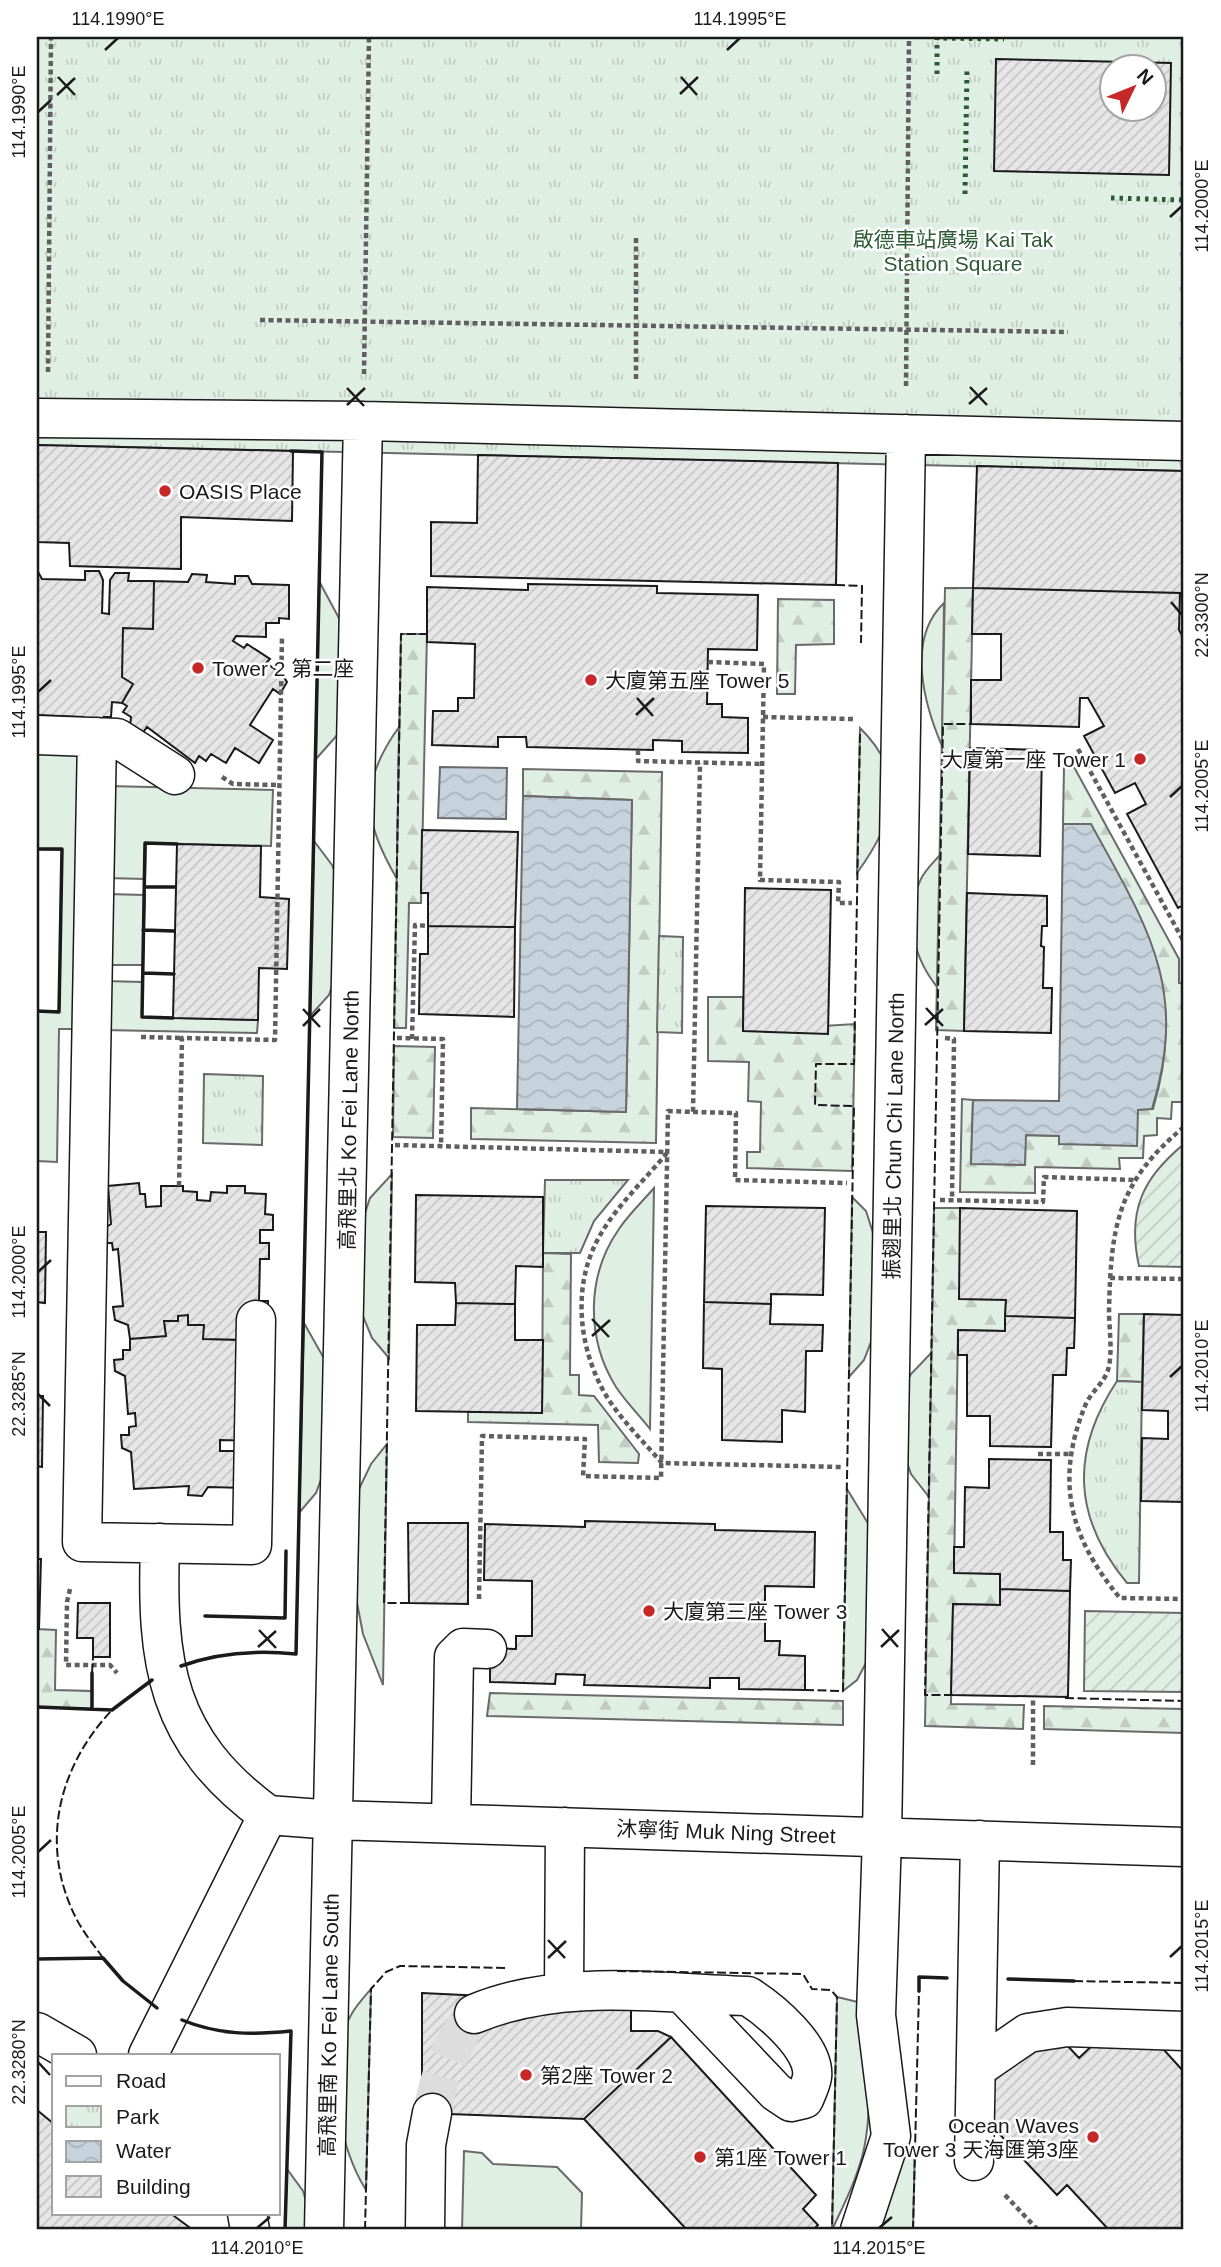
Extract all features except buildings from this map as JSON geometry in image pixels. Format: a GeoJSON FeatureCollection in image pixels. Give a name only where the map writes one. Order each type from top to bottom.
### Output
{"type":"FeatureCollection","features":[{"type":"Feature","properties":{"kind":"street"},"geometry":{"type":"LineString","coordinates":[[42,418],[363,421],[1184,441]]}},
{"type":"Feature","properties":{"kind":"street","name":"高飛里北 Ko Fei Lane North"},"geometry":{"type":"LineString","coordinates":[[334,1820],[363,421]]}},
{"type":"Feature","properties":{"kind":"street","name":"振翅里北 Chun Chi Lane North"},"geometry":{"type":"LineString","coordinates":[[860,2230],[891,2136],[876,2015],[882,1837],[906,435]]}},
{"type":"Feature","properties":{"kind":"street"},"geometry":{"type":"LineString","coordinates":[[37,736],[117,738],[175,775]]}},
{"type":"Feature","properties":{"kind":"street"},"geometry":{"type":"LineString","coordinates":[[97,737],[82,1542],[252,1545],[256,1320]]}},
{"type":"Feature","properties":{"kind":"street"},"geometry":{"type":"LineString","coordinates":[[148,2054],[268,1815],[218,1773],[198,1746],[170,1688],[158,1615],[160,1544]]}},
{"type":"Feature","properties":{"kind":"street"},"geometry":{"type":"LineString","coordinates":[[451,1823],[454,1657],[463,1648],[483,1649]]}},
{"type":"Feature","properties":{"kind":"street","name":"沐寧街 Muk Ning Street"},"geometry":{"type":"LineString","coordinates":[[268,1815],[334,1820],[1184,1847]]}},
{"type":"Feature","properties":{"kind":"street","name":"高飛里南 Ko Fei Lane South"},"geometry":{"type":"LineString","coordinates":[[324,2230],[334,1820]]}},
{"type":"Feature","properties":{"kind":"street"},"geometry":{"type":"LineString","coordinates":[[564,1990],[565,1827]]}},
{"type":"Feature","properties":{"kind":"street"},"geometry":{"type":"LineString","coordinates":[[974,2161],[980,1840]]}},
{"type":"Feature","properties":{"kind":"street"},"geometry":{"type":"LineString","coordinates":[[474,2014],[503,2001],[564,1990],[683,1994]]}},
{"type":"Feature","properties":{"kind":"street"},"geometry":{"type":"LineString","coordinates":[[976,2068],[1028,2033],[1067,2028],[1184,2031]]}},
{"type":"Feature","properties":{"kind":"street"},"geometry":{"type":"LineString","coordinates":[[37,2032],[75,2054]]}},
{"type":"Feature","properties":{"kind":"street"},"geometry":{"type":"LineString","coordinates":[[425,2230],[426,2145],[432,2113]]}},
{"type":"Feature","properties":{"kind":"path"},"geometry":{"type":"LineString","coordinates":[[42,418],[51,37]]}},
{"type":"Feature","properties":{"kind":"path"},"geometry":{"type":"LineString","coordinates":[[363,421],[369,37]]}},
{"type":"Feature","properties":{"kind":"path"},"geometry":{"type":"LineString","coordinates":[[906,435],[908,37]]}},
{"type":"Feature","properties":{"kind":"path"},"geometry":{"type":"LineString","coordinates":[[635,429],[636,235]]}},
{"type":"Feature","properties":{"kind":"path"},"geometry":{"type":"LineString","coordinates":[[260,320],[1068,332]]}},
{"type":"Feature","properties":{"kind":"path"},"geometry":{"type":"LineString","coordinates":[[179,1186],[182,1038],[275,1040],[282,636]]}},
{"type":"Feature","properties":{"kind":"path"},"geometry":{"type":"LineString","coordinates":[[708,662],[764,664],[760,880],[839,882],[838,904],[857,904]]}},
{"type":"Feature","properties":{"kind":"path"},"geometry":{"type":"LineString","coordinates":[[763,717],[860,720]]}},
{"type":"Feature","properties":{"kind":"path"},"geometry":{"type":"LineString","coordinates":[[1078,748],[1184,942]]}},
{"type":"Feature","properties":{"kind":"path"},"geometry":{"type":"LineString","coordinates":[[638,750],[638,761],[762,764]]}},
{"type":"Feature","properties":{"kind":"path"},"geometry":{"type":"LineString","coordinates":[[693,1112],[699,763]]}},
{"type":"Feature","properties":{"kind":"path"},"geometry":{"type":"LineString","coordinates":[[412,1039],[415,925],[428,926]]}},
{"type":"Feature","properties":{"kind":"path"},"geometry":{"type":"LineString","coordinates":[[394,1038],[443,1039],[441,1146]]}},
{"type":"Feature","properties":{"kind":"path"},"geometry":{"type":"LineString","coordinates":[[936,1038],[954,1039],[952,1200]]}},
{"type":"Feature","properties":{"kind":"path"},"geometry":{"type":"LineString","coordinates":[[483,1649],[482,1436],[585,1439],[583,1476],[661,1478],[668,1111],[736,1113],[735,1180],[852,1183]]}},
{"type":"Feature","properties":{"kind":"path"},"geometry":{"type":"LineString","coordinates":[[1184,1127],[1164,1143],[1136,1180],[1117,1219],[1111,1248],[1108,1370],[1087,1400],[1074,1433],[1068,1468],[1071,1504],[1080,1539],[1097,1570],[1120,1598],[1184,1599]]}},
{"type":"Feature","properties":{"kind":"path"},"geometry":{"type":"LineString","coordinates":[[393,1145],[667,1152]]}},
{"type":"Feature","properties":{"kind":"path"},"geometry":{"type":"LineString","coordinates":[[667,1152],[610,1221],[594,1247],[585,1276],[581,1307],[584,1338],[592,1368],[606,1395],[662,1463],[847,1468]]}},
{"type":"Feature","properties":{"kind":"path"},"geometry":{"type":"LineString","coordinates":[[934,1200],[1043,1202],[1044,1177],[1136,1180]]}},
{"type":"Feature","properties":{"kind":"path"},"geometry":{"type":"LineString","coordinates":[[1110,1278],[1184,1279]]}},
{"type":"Feature","properties":{"kind":"path"},"geometry":{"type":"LineString","coordinates":[[1038,1454],[1071,1454]]}},
{"type":"Feature","properties":{"kind":"path"},"geometry":{"type":"LineString","coordinates":[[82,1542],[67,1602],[66,1665],[110,1665],[119,1675]]}},
{"type":"Feature","properties":{"kind":"path"},"geometry":{"type":"LineString","coordinates":[[1033,1765],[1034,1697]]}},
{"type":"Feature","properties":{"kind":"green space","name":"啟德車站廣場 Kai Tak Station Square"},"geometry":{"type":"Polygon","coordinates":[[[37,37],[1184,37],[1184,471],[37,445],[37,37]]]}},
{"type":"Feature","properties":{"kind":"green space"},"geometry":{"type":"Polygon","coordinates":[[[319,581],[340,620],[339,733],[316,759],[319,581]]]}},
{"type":"Feature","properties":{"kind":"green space"},"geometry":{"type":"Polygon","coordinates":[[[945,588],[973,588],[964,1031],[936,1030],[945,588]]]}},
{"type":"Feature","properties":{"kind":"green space"},"geometry":{"type":"Polygon","coordinates":[[[778,599],[834,600],[834,644],[796,645],[795,694],[777,694],[778,599]]]}},
{"type":"Feature","properties":{"kind":"green space"},"geometry":{"type":"Polygon","coordinates":[[[944,603],[942,746],[929,711],[922,672],[922,653],[932,618],[944,603]]]}},
{"type":"Feature","properties":{"kind":"green space"},"geometry":{"type":"Polygon","coordinates":[[[401,634],[427,634],[421,903],[409,903],[406,1028],[394,1028],[401,634]]]}},
{"type":"Feature","properties":{"kind":"green space"},"geometry":{"type":"Polygon","coordinates":[[[399,727],[397,879],[377,838],[370,802],[371,785],[377,766],[399,727]]]}},
{"type":"Feature","properties":{"kind":"green space"},"geometry":{"type":"Polygon","coordinates":[[[860,728],[876,746],[886,764],[891,782],[891,800],[880,836],[857,873],[860,728]]]}},
{"type":"Feature","properties":{"kind":"green space"},"geometry":{"type":"Polygon","coordinates":[[[37,748],[86,749],[80,1029],[59,1029],[57,1162],[37,1161],[37,1011],[59,1011],[62,850],[37,849],[37,748]]]}},
{"type":"Feature","properties":{"kind":"green space"},"geometry":{"type":"Polygon","coordinates":[[[1064,767],[1074,767],[1179,959],[1179,983],[1184,984],[1184,1102],[1172,1102],[1171,1119],[1157,1118],[1157,1135],[1144,1136],[1143,1158],[1119,1158],[1120,1169],[1035,1167],[1035,1193],[960,1192],[962,1099],[973,1100],[971,1163],[1024,1165],[1025,1135],[1060,1136],[1059,1144],[1138,1109],[1153,1109],[1163,1067],[1166,1028],[1164,993],[1156,960],[1129,896],[1091,825],[1063,824],[1064,767]]]}},
{"type":"Feature","properties":{"kind":"green space"},"geometry":{"type":"Polygon","coordinates":[[[523,769],[662,772],[656,1143],[471,1139],[471,1108],[626,1112],[632,800],[523,796],[523,769]]]}},
{"type":"Feature","properties":{"kind":"green space"},"geometry":{"type":"Polygon","coordinates":[[[108,786],[273,790],[271,846],[146,843],[145,879],[106,878],[108,786]]]}},
{"type":"Feature","properties":{"kind":"green space"},"geometry":{"type":"Polygon","coordinates":[[[314,841],[332,865],[343,895],[339,966],[329,995],[310,1016],[314,841]]]}},
{"type":"Feature","properties":{"kind":"green space"},"geometry":{"type":"Polygon","coordinates":[[[940,855],[938,988],[917,951],[912,909],[920,881],[940,855]]]}},
{"type":"Feature","properties":{"kind":"green space"},"geometry":{"type":"Polygon","coordinates":[[[106,894],[145,895],[143,965],[105,965],[106,894]]]}},
{"type":"Feature","properties":{"kind":"green space"},"geometry":{"type":"Polygon","coordinates":[[[659,936],[683,937],[682,1033],[657,1032],[659,936]]]}},
{"type":"Feature","properties":{"kind":"green space"},"geometry":{"type":"Polygon","coordinates":[[[104,981],[142,982],[142,1017],[258,1020],[257,1033],[103,1030],[104,981]]]}},
{"type":"Feature","properties":{"kind":"green space"},"geometry":{"type":"Polygon","coordinates":[[[708,997],[743,997],[743,1031],[855,1024],[852,1171],[747,1168],[747,1152],[760,1152],[761,1102],[748,1101],[749,1062],[708,1061],[708,997]]]}},
{"type":"Feature","properties":{"kind":"green space"},"geometry":{"type":"Polygon","coordinates":[[[394,1046],[435,1047],[433,1138],[393,1137],[394,1046]]]}},
{"type":"Feature","properties":{"kind":"green space"},"geometry":{"type":"Polygon","coordinates":[[[204,1074],[263,1076],[262,1145],[203,1143],[204,1074]]]}},
{"type":"Feature","properties":{"kind":"green space"},"geometry":{"type":"Polygon","coordinates":[[[1184,1144],[1184,1267],[1139,1266],[1135,1229],[1141,1198],[1158,1170],[1184,1144]]]}},
{"type":"Feature","properties":{"kind":"green space"},"geometry":{"type":"Polygon","coordinates":[[[392,1174],[389,1358],[372,1338],[362,1314],[358,1234],[370,1198],[392,1174]]]}},
{"type":"Feature","properties":{"kind":"green space"},"geometry":{"type":"Polygon","coordinates":[[[545,1180],[628,1180],[594,1221],[580,1253],[543,1253],[545,1180]]]}},
{"type":"Feature","properties":{"kind":"green space"},"geometry":{"type":"Polygon","coordinates":[[[654,1188],[650,1429],[620,1393],[606,1368],[599,1349],[594,1308],[600,1267],[608,1247],[623,1223],[654,1188]]]}},
{"type":"Feature","properties":{"kind":"green space"},"geometry":{"type":"Polygon","coordinates":[[[852,1197],[866,1211],[874,1236],[874,1334],[864,1360],[849,1377],[852,1197]]]}},
{"type":"Feature","properties":{"kind":"green space"},"geometry":{"type":"Polygon","coordinates":[[[934,1208],[960,1208],[1006,1300],[1005,1331],[958,1330],[954,1572],[1000,1574],[1000,1605],[953,1604],[951,1704],[1024,1705],[1023,1729],[925,1726],[934,1208]]]}},
{"type":"Feature","properties":{"kind":"green space"},"geometry":{"type":"Polygon","coordinates":[[[543,1253],[571,1254],[570,1375],[579,1375],[579,1395],[594,1396],[639,1454],[638,1463],[599,1462],[598,1425],[468,1422],[468,1412],[542,1412],[543,1253]]]}},
{"type":"Feature","properties":{"kind":"green space"},"geometry":{"type":"Polygon","coordinates":[[[1119,1314],[1144,1314],[1142,1382],[1117,1381],[1119,1314]]]}},
{"type":"Feature","properties":{"kind":"green space"},"geometry":{"type":"Polygon","coordinates":[[[304,1323],[326,1362],[326,1466],[316,1493],[299,1513],[304,1323]]]}},
{"type":"Feature","properties":{"kind":"green space"},"geometry":{"type":"Polygon","coordinates":[[[932,1352],[929,1497],[911,1474],[903,1451],[901,1393],[911,1374],[932,1352]]]}},
{"type":"Feature","properties":{"kind":"green space"},"geometry":{"type":"Polygon","coordinates":[[[1117,1381],[1142,1382],[1139,1583],[1127,1583],[1109,1559],[1096,1534],[1084,1484],[1085,1459],[1091,1433],[1117,1381]]]}},
{"type":"Feature","properties":{"kind":"green space"},"geometry":{"type":"Polygon","coordinates":[[[387,1444],[383,1685],[363,1634],[354,1587],[359,1489],[371,1464],[387,1444]]]}},
{"type":"Feature","properties":{"kind":"green space"},"geometry":{"type":"Polygon","coordinates":[[[847,1489],[869,1525],[868,1659],[857,1680],[843,1691],[847,1489]]]}},
{"type":"Feature","properties":{"kind":"green space"},"geometry":{"type":"Polygon","coordinates":[[[1085,1611],[1184,1613],[1184,1692],[1084,1691],[1085,1611]]]}},
{"type":"Feature","properties":{"kind":"green space"},"geometry":{"type":"Polygon","coordinates":[[[37,1629],[56,1630],[55,1690],[92,1691],[92,1709],[37,1707],[37,1629]]]}},
{"type":"Feature","properties":{"kind":"green space"},"geometry":{"type":"Polygon","coordinates":[[[490,1693],[843,1701],[843,1725],[487,1716],[490,1693]]]}},
{"type":"Feature","properties":{"kind":"green space"},"geometry":{"type":"Polygon","coordinates":[[[1044,1706],[1184,1709],[1184,1733],[1044,1729],[1044,1706]]]}},
{"type":"Feature","properties":{"kind":"green space"},"geometry":{"type":"Polygon","coordinates":[[[371,1989],[366,2190],[348,2151],[338,2104],[336,2079],[342,2034],[353,2012],[371,1989]]]}},
{"type":"Feature","properties":{"kind":"green space"},"geometry":{"type":"Polygon","coordinates":[[[837,1997],[862,2003],[868,2113],[861,2159],[832,2230],[837,1997]]]}},
{"type":"Feature","properties":{"kind":"green space"},"geometry":{"type":"Polygon","coordinates":[[[915,2146],[913,2230],[880,2230],[903,2159],[915,2146]]]}},
{"type":"Feature","properties":{"kind":"green space"},"geometry":{"type":"Polygon","coordinates":[[[464,2151],[482,2153],[493,2164],[557,2167],[582,2193],[581,2230],[462,2230],[464,2151]]]}},
{"type":"Feature","properties":{"kind":"green space"},"geometry":{"type":"Polygon","coordinates":[[[287,2169],[303,2191],[315,2230],[285,2230],[287,2169]]]}},
{"type":"Feature","properties":{"kind":"water"},"geometry":{"type":"Polygon","coordinates":[[[440,767],[507,768],[506,819],[438,818],[440,767]]]}},
{"type":"Feature","properties":{"kind":"water"},"geometry":{"type":"Polygon","coordinates":[[[523,796],[632,800],[626,1112],[517,1109],[523,796]]]}},
{"type":"Feature","properties":{"kind":"water"},"geometry":{"type":"Polygon","coordinates":[[[1063,824],[1091,824],[1130,895],[1157,960],[1164,993],[1166,1028],[1162,1066],[1152,1109],[1138,1110],[1137,1146],[1059,1144],[1059,1136],[1026,1135],[1025,1165],[971,1164],[973,1100],[1059,1101],[1063,824]]]}},
{"type":"Feature","properties":{"kind":"tunnel"},"geometry":{"type":"LineString","coordinates":[[432,2113],[447,2061],[458,2037],[474,2014]]}},
{"type":"Feature","properties":{"kind":"hedge"},"geometry":{"type":"LineString","coordinates":[[937,74],[937,38],[1004,39]]}},
{"type":"Feature","properties":{"kind":"hedge"},"geometry":{"type":"LineString","coordinates":[[965,194],[967,69]]}},
{"type":"Feature","properties":{"kind":"hedge"},"geometry":{"type":"LineString","coordinates":[[1111,198],[1184,200]]}},
{"type":"Feature","properties":{"kind":"fence"},"geometry":{"type":"LineString","coordinates":[[836,585],[862,586],[861,643]]}},
{"type":"Feature","properties":{"kind":"fence"},"geometry":{"type":"LineString","coordinates":[[409,1603],[384,1603],[401,634],[427,634]]}},
{"type":"Feature","properties":{"kind":"fence"},"geometry":{"type":"LineString","coordinates":[[953,1695],[925,1695],[943,724],[971,724]]}},
{"type":"Feature","properties":{"kind":"fence"},"geometry":{"type":"LineString","coordinates":[[805,1690],[843,1691],[854,1106],[815,1105],[816,1064],[854,1064],[860,734]]}},
{"type":"Feature","properties":{"kind":"fence"},"geometry":{"type":"LineString","coordinates":[[92,1673],[93,1657]]}},
{"type":"Feature","properties":{"kind":"fence"},"geometry":{"type":"LineString","coordinates":[[1065,1698],[1184,1701]]}},
{"type":"Feature","properties":{"kind":"fence"},"geometry":{"type":"LineString","coordinates":[[103,1958],[79,1923],[65,1890],[58,1863],[57,1835],[60,1808],[78,1756],[93,1732],[112,1710]]}},
{"type":"Feature","properties":{"kind":"fence"},"geometry":{"type":"LineString","coordinates":[[365,2230],[371,1989],[386,1972],[400,1966],[506,1968]]}},
{"type":"Feature","properties":{"kind":"fence"},"geometry":{"type":"LineString","coordinates":[[617,1971],[803,1974],[812,1989],[831,1990],[837,1997],[832,2230]]}},
{"type":"Feature","properties":{"kind":"fence"},"geometry":{"type":"LineString","coordinates":[[1074,1981],[1184,1983]]}},
{"type":"Feature","properties":{"kind":"fence"},"geometry":{"type":"LineString","coordinates":[[913,2230],[919,1991]]}},
{"type":"Feature","properties":{"kind":"wall"},"geometry":{"type":"LineString","coordinates":[[181,1666],[238,1653],[296,1654],[322,452],[291,451]]}},
{"type":"Feature","properties":{"kind":"wall"},"geometry":{"type":"LineString","coordinates":[[173,1018],[142,1017],[145,843],[177,844]]}},
{"type":"Feature","properties":{"kind":"wall"},"geometry":{"type":"LineString","coordinates":[[37,849],[62,849],[59,1012],[37,1011]]}},
{"type":"Feature","properties":{"kind":"wall"},"geometry":{"type":"LineString","coordinates":[[145,887],[175,887]]}},
{"type":"Feature","properties":{"kind":"wall"},"geometry":{"type":"LineString","coordinates":[[143,930],[174,931]]}},
{"type":"Feature","properties":{"kind":"wall"},"geometry":{"type":"LineString","coordinates":[[143,973],[174,974]]}},
{"type":"Feature","properties":{"kind":"wall"},"geometry":{"type":"LineString","coordinates":[[205,1616],[285,1618],[286,1551]]}},
{"type":"Feature","properties":{"kind":"wall"},"geometry":{"type":"LineString","coordinates":[[92,1673],[92,1709]]}},
{"type":"Feature","properties":{"kind":"wall"},"geometry":{"type":"LineString","coordinates":[[37,1707],[112,1710],[152,1680]]}},
{"type":"Feature","properties":{"kind":"wall"},"geometry":{"type":"LineString","coordinates":[[37,1959],[103,1958],[123,1981],[157,2008]]}},
{"type":"Feature","properties":{"kind":"wall"},"geometry":{"type":"LineString","coordinates":[[919,1991],[919,1977],[947,1978]]}},
{"type":"Feature","properties":{"kind":"wall"},"geometry":{"type":"LineString","coordinates":[[1008,1979],[1074,1981]]}},
{"type":"Feature","properties":{"kind":"wall"},"geometry":{"type":"LineString","coordinates":[[182,2020],[209,2029],[236,2033],[291,2031],[285,2230]]}},
{"type":"Feature","properties":{"kind":"place","name":"OASIS Place"},"geometry":{"type":"Point","coordinates":[165,491]}},
{"type":"Feature","properties":{"kind":"place","name":"Tower 2 第二座"},"geometry":{"type":"Point","coordinates":[198,668]}},
{"type":"Feature","properties":{"kind":"place","name":"大廈第五座 Tower 5"},"geometry":{"type":"Point","coordinates":[591,680]}},
{"type":"Feature","properties":{"kind":"place","name":"大廈第一座 Tower 1"},"geometry":{"type":"Point","coordinates":[1140,759]}},
{"type":"Feature","properties":{"kind":"place","name":"大廈第三座 Tower 3"},"geometry":{"type":"Point","coordinates":[649,1611]}},
{"type":"Feature","properties":{"kind":"place","name":"第2座 Tower 2"},"geometry":{"type":"Point","coordinates":[526,2075]}},
{"type":"Feature","properties":{"kind":"place","name":"Ocean Waves Tower 3 天海匯第3座"},"geometry":{"type":"Point","coordinates":[1093,2137]}},
{"type":"Feature","properties":{"kind":"place","name":"第1座 Tower 1"},"geometry":{"type":"Point","coordinates":[700,2157]}}]}
